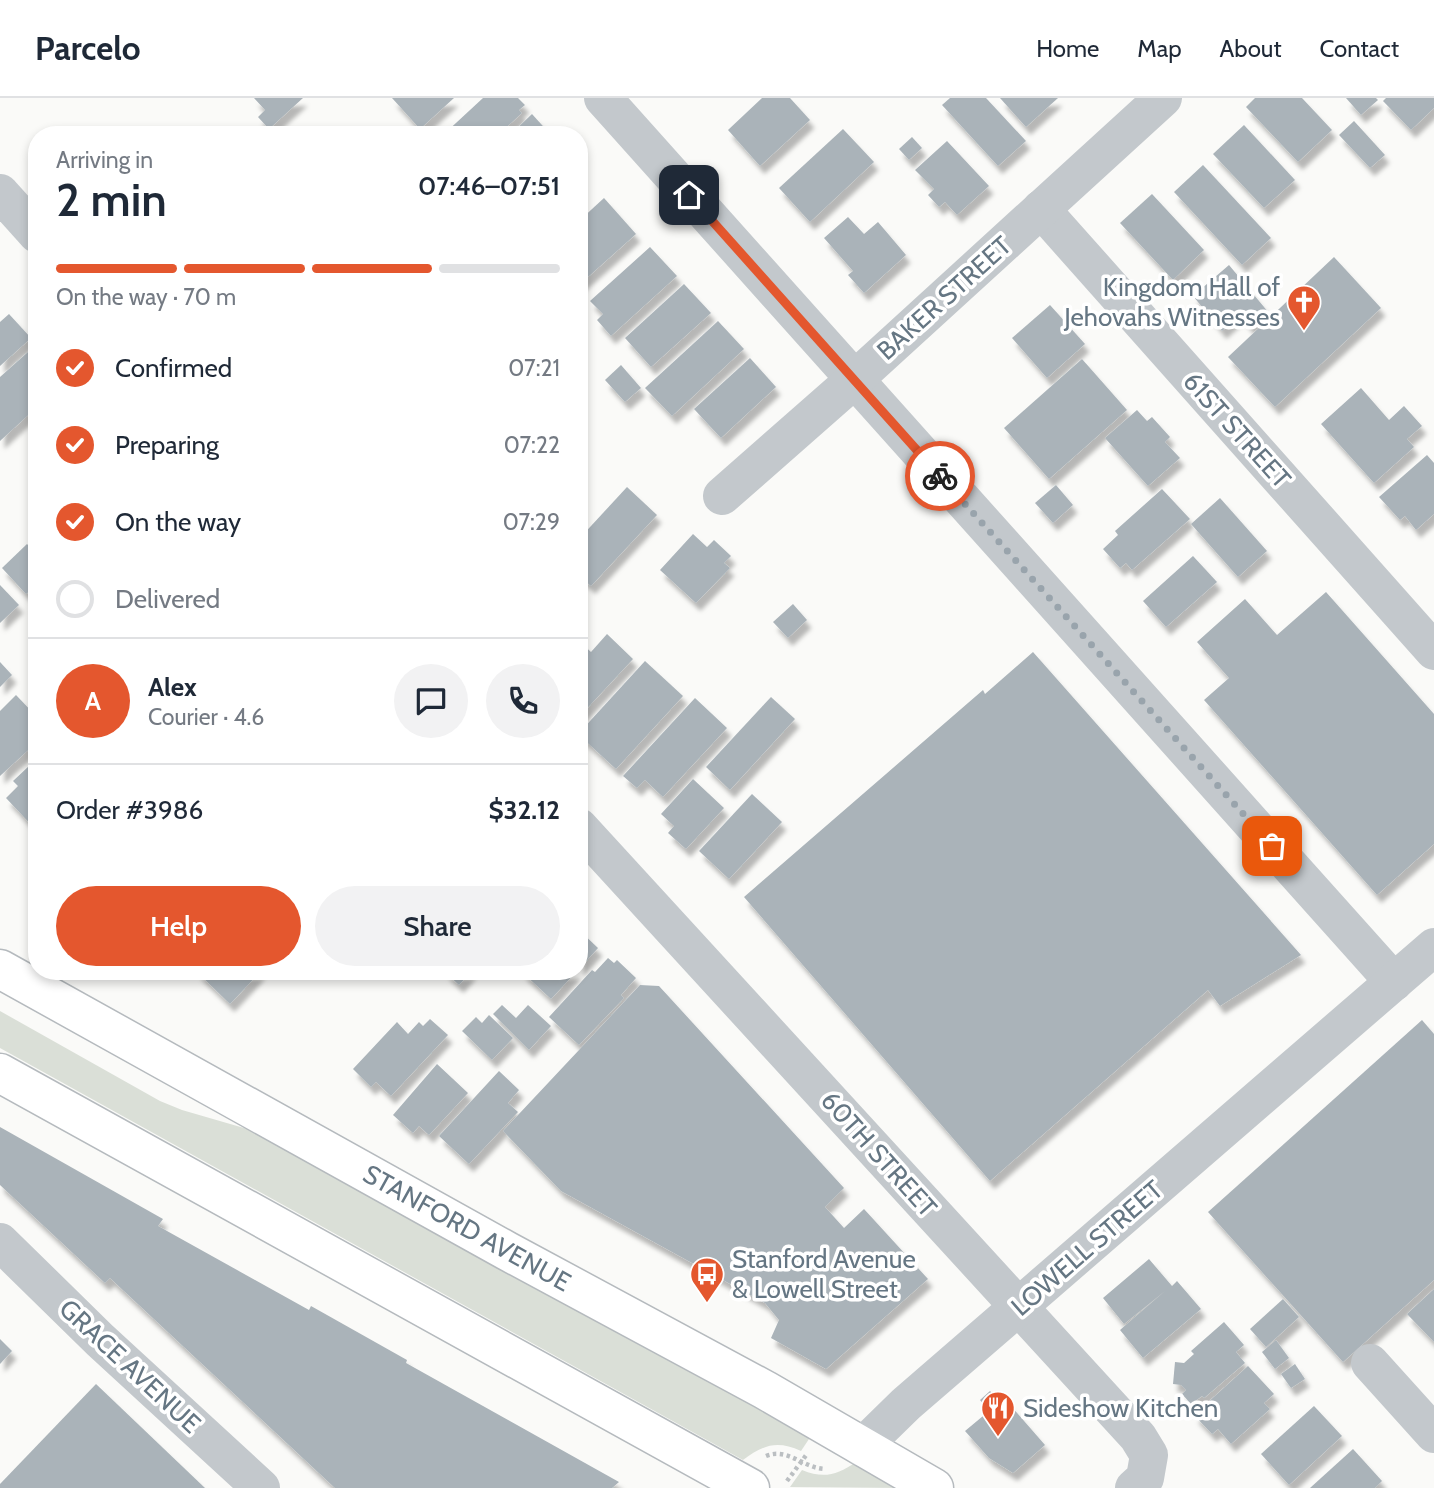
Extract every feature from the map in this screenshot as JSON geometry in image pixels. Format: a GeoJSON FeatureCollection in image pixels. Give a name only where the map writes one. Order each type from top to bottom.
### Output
{"type":"FeatureCollection","features":[{"type":"Feature","properties":{"kind":"main road","name":"STANFORD AVENUE"},"geometry":{"type":"LineString","coordinates":[[0,970],[507,1251],[765,1390],[934,1488]]}},
{"type":"Feature","properties":{"kind":"main road"},"geometry":{"type":"LineString","coordinates":[[0,1073],[749,1484]]}},
{"type":"Feature","properties":{"kind":"street"},"geometry":{"type":"LineString","coordinates":[[603,98],[1394,982]]}},
{"type":"Feature","properties":{"kind":"street","name":"BAKER STREET"},"geometry":{"type":"LineString","coordinates":[[722,496],[854,380],[1163,98]]}},
{"type":"Feature","properties":{"kind":"street"},"geometry":{"type":"LineString","coordinates":[[0,194],[28,224]]}},
{"type":"Feature","properties":{"kind":"street","name":"61ST STREET"},"geometry":{"type":"LineString","coordinates":[[1041,209],[1434,651]]}},
{"type":"Feature","properties":{"kind":"street","name":"60TH STREET"},"geometry":{"type":"LineString","coordinates":[[588,837],[1138,1437],[1149,1455],[1145,1478],[1133,1488]]}},
{"type":"Feature","properties":{"kind":"street","name":"LOWELL STREET"},"geometry":{"type":"LineString","coordinates":[[862,1447],[906,1404],[1434,947]]}},
{"type":"Feature","properties":{"kind":"street","name":"GRACE AVENUE"},"geometry":{"type":"LineString","coordinates":[[0,1242],[100,1340],[261,1488]]}},
{"type":"Feature","properties":{"kind":"street"},"geometry":{"type":"LineString","coordinates":[[1370,1363],[1434,1434]]}},
{"type":"Feature","properties":{"kind":"path"},"geometry":{"type":"LineString","coordinates":[[749,1484],[801,1462],[814,1444]]}},
{"type":"Feature","properties":{"kind":"path"},"geometry":{"type":"LineString","coordinates":[[749,1484],[752,1464],[770,1454],[781,1454],[814,1469],[825,1469],[842,1464],[862,1447]]}},
{"type":"Feature","properties":{"kind":"shaded area"},"geometry":{"type":"Polygon","coordinates":[[[0,1011],[160,1101],[271,1136],[811,1436],[801,1451],[785,1446],[770,1446],[743,1460],[0,1048],[0,1011]]]}},
{"type":"Feature","properties":{"kind":"shaded area"},"geometry":{"type":"Polygon","coordinates":[[[856,1462],[903,1488],[790,1487],[802,1470],[824,1475],[843,1470],[856,1462]]]}},
{"type":"Feature","properties":{"kind":"building"},"geometry":{"type":"Polygon","coordinates":[[[254,98],[303,98],[272,126],[266,126],[258,117],[265,110],[254,98]]]}},
{"type":"Feature","properties":{"kind":"building"},"geometry":{"type":"Polygon","coordinates":[[[392,98],[454,98],[423,126],[417,126],[392,98]]]}},
{"type":"Feature","properties":{"kind":"building"},"geometry":{"type":"Polygon","coordinates":[[[483,98],[518,98],[525,105],[519,110],[522,113],[508,126],[453,126],[483,98]]]}},
{"type":"Feature","properties":{"kind":"building"},"geometry":{"type":"Polygon","coordinates":[[[762,98],[790,98],[810,120],[760,166],[728,130],[762,98]]]}},
{"type":"Feature","properties":{"kind":"building"},"geometry":{"type":"Polygon","coordinates":[[[950,98],[986,98],[1026,141],[998,166],[942,105],[950,98]]]}},
{"type":"Feature","properties":{"kind":"building"},"geometry":{"type":"Polygon","coordinates":[[[1000,98],[1058,98],[1026,127],[1000,98]]]}},
{"type":"Feature","properties":{"kind":"building"},"geometry":{"type":"Polygon","coordinates":[[[1255,98],[1302,98],[1332,130],[1298,162],[1246,107],[1255,98]]]}},
{"type":"Feature","properties":{"kind":"building"},"geometry":{"type":"Polygon","coordinates":[[[1346,98],[1376,98],[1378,100],[1361,115],[1346,98]]]}},
{"type":"Feature","properties":{"kind":"building"},"geometry":{"type":"Polygon","coordinates":[[[1386,98],[1434,98],[1434,108],[1411,130],[1383,101],[1386,98]]]}},
{"type":"Feature","properties":{"kind":"building"},"geometry":{"type":"Polygon","coordinates":[[[532,114],[543,126],[519,126],[532,114]]]}},
{"type":"Feature","properties":{"kind":"building"},"geometry":{"type":"Polygon","coordinates":[[[1354,121],[1385,155],[1370,168],[1339,135],[1354,121]]]}},
{"type":"Feature","properties":{"kind":"building"},"geometry":{"type":"Polygon","coordinates":[[[1244,125],[1295,180],[1264,208],[1213,154],[1244,125]]]}},
{"type":"Feature","properties":{"kind":"building"},"geometry":{"type":"Polygon","coordinates":[[[843,129],[874,162],[810,222],[779,188],[843,129]]]}},
{"type":"Feature","properties":{"kind":"building"},"geometry":{"type":"Polygon","coordinates":[[[912,137],[922,148],[909,160],[899,149],[912,137]]]}},
{"type":"Feature","properties":{"kind":"building"},"geometry":{"type":"Polygon","coordinates":[[[947,141],[989,186],[957,215],[945,202],[939,207],[928,195],[934,189],[915,170],[947,141]]]}},
{"type":"Feature","properties":{"kind":"building"},"geometry":{"type":"Polygon","coordinates":[[[1203,165],[1271,238],[1242,265],[1174,192],[1203,165]]]}},
{"type":"Feature","properties":{"kind":"building"},"geometry":{"type":"Polygon","coordinates":[[[1152,194],[1204,250],[1173,280],[1120,223],[1152,194]]]}},
{"type":"Feature","properties":{"kind":"building"},"geometry":{"type":"Polygon","coordinates":[[[604,198],[636,234],[588,277],[588,213],[604,198]]]}},
{"type":"Feature","properties":{"kind":"building"},"geometry":{"type":"Polygon","coordinates":[[[848,217],[864,234],[878,222],[906,255],[864,293],[848,275],[853,271],[824,238],[848,217]]]}},
{"type":"Feature","properties":{"kind":"building"},"geometry":{"type":"Polygon","coordinates":[[[650,247],[677,276],[611,336],[597,320],[603,314],[590,301],[650,247]]]}},
{"type":"Feature","properties":{"kind":"building","name":"Kingdom Hall of Jehovahs Witnesses"},"geometry":{"type":"Polygon","coordinates":[[[1334,257],[1381,308],[1275,407],[1228,357],[1334,257]]]}},
{"type":"Feature","properties":{"kind":"building"},"geometry":{"type":"Polygon","coordinates":[[[1229,265],[1269,313],[1251,328],[1240,315],[1222,331],[1193,296],[1229,265]]]}},
{"type":"Feature","properties":{"kind":"building"},"geometry":{"type":"Polygon","coordinates":[[[684,284],[711,313],[651,367],[625,338],[684,284]]]}},
{"type":"Feature","properties":{"kind":"building"},"geometry":{"type":"Polygon","coordinates":[[[1050,305],[1085,344],[1047,378],[1012,338],[1050,305]]]}},
{"type":"Feature","properties":{"kind":"building"},"geometry":{"type":"Polygon","coordinates":[[[9,314],[28,335],[28,341],[0,366],[0,322],[9,314]]]}},
{"type":"Feature","properties":{"kind":"building"},"geometry":{"type":"Polygon","coordinates":[[[718,321],[744,349],[672,416],[645,388],[718,321]]]}},
{"type":"Feature","properties":{"kind":"building"},"geometry":{"type":"Polygon","coordinates":[[[28,352],[28,415],[0,441],[0,377],[28,352]]]}},
{"type":"Feature","properties":{"kind":"building"},"geometry":{"type":"Polygon","coordinates":[[[750,358],[776,387],[721,438],[694,409],[750,358]]]}},
{"type":"Feature","properties":{"kind":"building"},"geometry":{"type":"Polygon","coordinates":[[[1082,359],[1127,410],[1049,479],[1004,428],[1082,359]]]}},
{"type":"Feature","properties":{"kind":"building"},"geometry":{"type":"Polygon","coordinates":[[[621,365],[641,388],[625,402],[605,380],[621,365]]]}},
{"type":"Feature","properties":{"kind":"building"},"geometry":{"type":"Polygon","coordinates":[[[1361,388],[1389,420],[1404,406],[1422,426],[1407,439],[1414,447],[1374,483],[1321,424],[1361,388]]]}},
{"type":"Feature","properties":{"kind":"building"},"geometry":{"type":"Polygon","coordinates":[[[1137,410],[1147,421],[1152,417],[1170,437],[1165,442],[1180,458],[1148,486],[1105,438],[1137,410]]]}},
{"type":"Feature","properties":{"kind":"building"},"geometry":{"type":"Polygon","coordinates":[[[1427,455],[1434,463],[1434,514],[1416,530],[1405,516],[1400,520],[1379,497],[1427,455]]]}},
{"type":"Feature","properties":{"kind":"building"},"geometry":{"type":"Polygon","coordinates":[[[1056,485],[1073,505],[1053,523],[1035,503],[1056,485]]]}},
{"type":"Feature","properties":{"kind":"building"},"geometry":{"type":"Polygon","coordinates":[[[627,487],[657,515],[591,586],[588,584],[588,529],[627,487]]]}},
{"type":"Feature","properties":{"kind":"building"},"geometry":{"type":"Polygon","coordinates":[[[1162,489],[1190,519],[1132,570],[1126,563],[1120,568],[1103,549],[1118,535],[1115,531],[1162,489]]]}},
{"type":"Feature","properties":{"kind":"building"},"geometry":{"type":"Polygon","coordinates":[[[1220,498],[1267,551],[1238,577],[1191,524],[1220,498]]]}},
{"type":"Feature","properties":{"kind":"building"},"geometry":{"type":"Polygon","coordinates":[[[693,534],[707,547],[714,540],[731,556],[724,563],[730,568],[696,603],[660,570],[693,534]]]}},
{"type":"Feature","properties":{"kind":"building"},"geometry":{"type":"Polygon","coordinates":[[[27,544],[28,592],[26,594],[2,568],[27,544]]]}},
{"type":"Feature","properties":{"kind":"building"},"geometry":{"type":"Polygon","coordinates":[[[1193,556],[1217,582],[1166,627],[1143,601],[1193,556]]]}},
{"type":"Feature","properties":{"kind":"building"},"geometry":{"type":"Polygon","coordinates":[[[0,585],[19,605],[0,623],[0,585]]]}},
{"type":"Feature","properties":{"kind":"building"},"geometry":{"type":"Polygon","coordinates":[[[1326,592],[1434,714],[1434,844],[1377,895],[1204,700],[1229,678],[1197,642],[1245,599],[1277,635],[1326,592]]]}},
{"type":"Feature","properties":{"kind":"building"},"geometry":{"type":"Polygon","coordinates":[[[793,604],[807,620],[788,638],[773,622],[793,604]]]}},
{"type":"Feature","properties":{"kind":"building"},"geometry":{"type":"Polygon","coordinates":[[[607,634],[633,659],[588,707],[588,649],[591,652],[607,634]]]}},
{"type":"Feature","properties":{"kind":"building"},"geometry":{"type":"Polygon","coordinates":[[[1033,652],[1301,955],[1220,1006],[1208,990],[990,1181],[744,897],[983,690],[985,694],[1033,652]]]}},
{"type":"Feature","properties":{"kind":"building"},"geometry":{"type":"Polygon","coordinates":[[[645,661],[683,696],[616,769],[588,743],[588,723],[645,661]]]}},
{"type":"Feature","properties":{"kind":"building"},"geometry":{"type":"Polygon","coordinates":[[[0,662],[12,675],[0,687],[0,662]]]}},
{"type":"Feature","properties":{"kind":"building"},"geometry":{"type":"Polygon","coordinates":[[[16,695],[28,708],[28,750],[0,776],[0,711],[16,695]]]}},
{"type":"Feature","properties":{"kind":"building"},"geometry":{"type":"Polygon","coordinates":[[[771,697],[795,719],[730,790],[706,767],[771,697]]]}},
{"type":"Feature","properties":{"kind":"building"},"geometry":{"type":"Polygon","coordinates":[[[695,698],[727,728],[663,797],[645,780],[637,788],[623,776],[695,698]]]}},
{"type":"Feature","properties":{"kind":"building"},"geometry":{"type":"Polygon","coordinates":[[[28,767],[28,821],[6,798],[18,786],[13,781],[28,767]]]}},
{"type":"Feature","properties":{"kind":"building"},"geometry":{"type":"Polygon","coordinates":[[[693,779],[724,808],[686,849],[668,833],[674,826],[661,814],[693,779]]]}},
{"type":"Feature","properties":{"kind":"building"},"geometry":{"type":"Polygon","coordinates":[[[752,794],[782,822],[729,879],[699,851],[752,794]]]}},
{"type":"Feature","properties":{"kind":"building"},"geometry":{"type":"Polygon","coordinates":[[[588,939],[598,948],[588,959],[588,939]]]}},
{"type":"Feature","properties":{"kind":"building"},"geometry":{"type":"Polygon","coordinates":[[[608,958],[614,963],[617,960],[636,978],[621,995],[624,998],[579,1045],[549,1017],[583,980],[588,980],[592,970],[595,972],[608,958]]]}},
{"type":"Feature","properties":{"kind":"building"},"geometry":{"type":"Polygon","coordinates":[[[205,980],[253,980],[230,1004],[205,980]]]}},
{"type":"Feature","properties":{"kind":"building"},"geometry":{"type":"Polygon","coordinates":[[[531,980],[569,980],[551,999],[531,980]]]}},
{"type":"Feature","properties":{"kind":"building"},"geometry":{"type":"Polygon","coordinates":[[[640,985],[659,986],[844,1188],[825,1207],[844,1228],[864,1209],[928,1279],[826,1369],[771,1338],[779,1320],[765,1303],[561,1191],[503,1131],[640,985]]]}},
{"type":"Feature","properties":{"kind":"building"},"geometry":{"type":"Polygon","coordinates":[[[502,1005],[516,1018],[528,1005],[551,1026],[529,1050],[493,1014],[502,1005]]]}},
{"type":"Feature","properties":{"kind":"building"},"geometry":{"type":"Polygon","coordinates":[[[489,1015],[513,1038],[492,1060],[462,1031],[476,1017],[482,1023],[489,1015]]]}},
{"type":"Feature","properties":{"kind":"building"},"geometry":{"type":"Polygon","coordinates":[[[430,1019],[448,1035],[391,1096],[376,1082],[371,1087],[353,1069],[397,1022],[408,1034],[419,1022],[423,1026],[430,1019]]]}},
{"type":"Feature","properties":{"kind":"building"},"geometry":{"type":"Polygon","coordinates":[[[1422,1020],[1434,1034],[1434,1280],[1343,1362],[1208,1212],[1422,1020]]]}},
{"type":"Feature","properties":{"kind":"building"},"geometry":{"type":"Polygon","coordinates":[[[437,1064],[468,1093],[429,1135],[419,1126],[413,1133],[393,1115],[437,1064]]]}},
{"type":"Feature","properties":{"kind":"building"},"geometry":{"type":"Polygon","coordinates":[[[499,1071],[519,1090],[508,1103],[518,1112],[469,1164],[439,1136],[499,1071]]]}},
{"type":"Feature","properties":{"kind":"building"},"geometry":{"type":"Polygon","coordinates":[[[0,1127],[163,1219],[158,1226],[309,1310],[311,1306],[407,1360],[406,1363],[619,1482],[612,1488],[335,1488],[110,1278],[105,1283],[0,1185],[0,1127]]]}},
{"type":"Feature","properties":{"kind":"building"},"geometry":{"type":"Polygon","coordinates":[[[1149,1259],[1172,1286],[1177,1281],[1201,1309],[1143,1358],[1120,1330],[1165,1291],[1124,1324],[1103,1298],[1149,1259]]]}},
{"type":"Feature","properties":{"kind":"building"},"geometry":{"type":"Polygon","coordinates":[[[1434,1289],[1434,1342],[1407,1314],[1434,1289]]]}},
{"type":"Feature","properties":{"kind":"building"},"geometry":{"type":"Polygon","coordinates":[[[1283,1299],[1299,1317],[1266,1347],[1250,1329],[1283,1299]]]}},
{"type":"Feature","properties":{"kind":"building"},"geometry":{"type":"Polygon","coordinates":[[[1224,1322],[1244,1345],[1236,1352],[1245,1363],[1204,1398],[1202,1396],[1191,1404],[1182,1394],[1186,1390],[1181,1385],[1173,1384],[1175,1362],[1184,1363],[1194,1354],[1191,1351],[1224,1322]]]}},
{"type":"Feature","properties":{"kind":"building"},"geometry":{"type":"Polygon","coordinates":[[[0,1339],[12,1351],[0,1364],[0,1339]]]}},
{"type":"Feature","properties":{"kind":"building"},"geometry":{"type":"Polygon","coordinates":[[[1276,1340],[1289,1358],[1275,1369],[1262,1352],[1276,1340]]]}},
{"type":"Feature","properties":{"kind":"building"},"geometry":{"type":"Polygon","coordinates":[[[1295,1364],[1305,1379],[1291,1388],[1281,1374],[1295,1364]]]}},
{"type":"Feature","properties":{"kind":"building"},"geometry":{"type":"Polygon","coordinates":[[[1248,1366],[1274,1394],[1264,1403],[1270,1409],[1231,1444],[1218,1429],[1212,1434],[1194,1415],[1248,1366]]]}},
{"type":"Feature","properties":{"kind":"building"},"geometry":{"type":"Polygon","coordinates":[[[96,1384],[205,1488],[0,1488],[0,1484],[96,1384]]]}},
{"type":"Feature","properties":{"kind":"building"},"geometry":{"type":"Polygon","coordinates":[[[990,1391],[1000,1401],[1004,1398],[1045,1445],[1013,1473],[989,1458],[965,1431],[989,1411],[980,1400],[990,1391]]]}},
{"type":"Feature","properties":{"kind":"building"},"geometry":{"type":"Polygon","coordinates":[[[1314,1406],[1342,1436],[1289,1485],[1261,1454],[1314,1406]]]}},
{"type":"Feature","properties":{"kind":"building"},"geometry":{"type":"Polygon","coordinates":[[[1353,1449],[1382,1481],[1375,1488],[1310,1488],[1353,1449]]]}},
{"type":"Feature","properties":{"kind":"way so far"},"geometry":{"type":"LineString","coordinates":[[940,476],[1272,846]]}},
{"type":"Feature","properties":{"kind":"place","name":"Kingdom Hall of Jehovahs Witnesses"},"geometry":{"type":"Point","coordinates":[1304,332]}},
{"type":"Feature","properties":{"kind":"place","name":"Stanford Avenue & Lowell Street"},"geometry":{"type":"Point","coordinates":[707,1304]}},
{"type":"Feature","properties":{"kind":"place","name":"Sideshow Kitchen"},"geometry":{"type":"Point","coordinates":[998,1438]}},
{"type":"Feature","properties":{"kind":"route"},"geometry":{"type":"LineString","coordinates":[[689,195],[940,476]]}}]}
